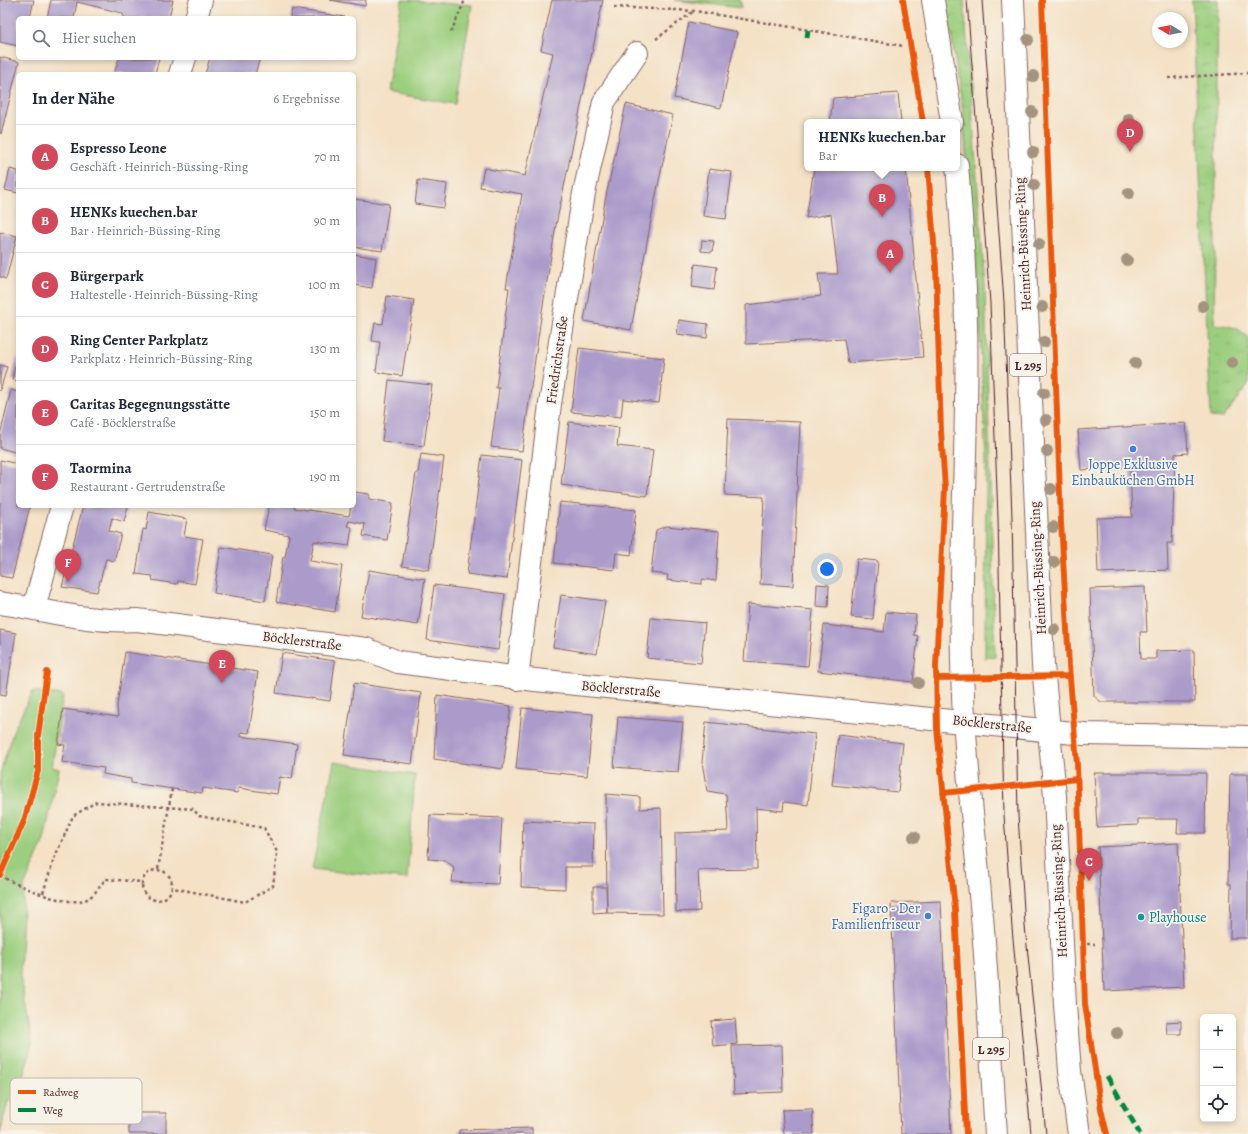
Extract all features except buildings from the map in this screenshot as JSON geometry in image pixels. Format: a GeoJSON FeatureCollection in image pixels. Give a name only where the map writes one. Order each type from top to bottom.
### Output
{"type":"FeatureCollection","features":[{"type":"Feature","properties":{"kind":"main road"},"geometry":{"type":"LineString","coordinates":[[197,16],[201,0]]}},
{"type":"Feature","properties":{"kind":"main road"},"geometry":{"type":"LineString","coordinates":[[933,0],[952,119]]}},
{"type":"Feature","properties":{"kind":"main road","name":"Heinrich-Büssing-Ring"},"geometry":{"type":"LineString","coordinates":[[1013,0],[1035,506],[1048,730],[1055,796],[1065,1005],[1070,1071],[1079,1134]]}},
{"type":"Feature","properties":{"kind":"main road","name":"Friedrichstraße"},"geometry":{"type":"LineString","coordinates":[[517,679],[550,404],[584,193],[604,102],[637,53]]}},
{"type":"Feature","properties":{"kind":"main road"},"geometry":{"type":"LineString","coordinates":[[181,72],[184,60]]}},
{"type":"Feature","properties":{"kind":"main road","name":"L 295"},"geometry":{"type":"LineString","coordinates":[[958,171],[963,232],[966,308],[966,402],[961,588],[964,721],[982,907],[996,1134]]}},
{"type":"Feature","properties":{"kind":"main road"},"geometry":{"type":"LineString","coordinates":[[34,608],[61,508]]}},
{"type":"Feature","properties":{"kind":"main road","name":"Böcklerstraße"},"geometry":{"type":"LineString","coordinates":[[0,603],[34,608],[55,614],[115,621],[138,620],[366,649],[398,662],[517,679],[1098,735],[1248,737]]}},
{"type":"Feature","properties":{"kind":"path"},"geometry":{"type":"LineString","coordinates":[[451,32],[465,0]]}},
{"type":"Feature","properties":{"kind":"path"},"geometry":{"type":"LineString","coordinates":[[614,7],[695,11],[904,46]]}},
{"type":"Feature","properties":{"kind":"path"},"geometry":{"type":"LineString","coordinates":[[637,53],[695,11]]}},
{"type":"Feature","properties":{"kind":"path"},"geometry":{"type":"LineString","coordinates":[[1168,78],[1248,73]]}},
{"type":"Feature","properties":{"kind":"path"},"geometry":{"type":"LineString","coordinates":[[47,672],[38,736],[38,771],[24,821],[0,876],[24,887],[76,902],[90,897],[106,879],[142,882]]}},
{"type":"Feature","properties":{"kind":"path"},"geometry":{"type":"LineString","coordinates":[[158,869],[172,789]]}},
{"type":"Feature","properties":{"kind":"path"},"geometry":{"type":"LineString","coordinates":[[43,893],[54,860],[73,816],[96,802],[140,804],[169,808],[187,807],[194,809],[199,816],[264,828],[276,852],[273,886],[245,902],[173,888]]}},
{"type":"Feature","properties":{"kind":"path"},"geometry":{"type":"LineString","coordinates":[[1080,857],[1080,873]]}},
{"type":"Feature","properties":{"kind":"path"},"geometry":{"type":"LineString","coordinates":[[158,869],[167,872],[172,879],[173,888],[169,896],[160,900],[152,900],[145,894],[142,882],[143,877],[150,871],[158,869]]}},
{"type":"Feature","properties":{"kind":"path"},"geometry":{"type":"LineString","coordinates":[[1083,937],[1083,952]]}},
{"type":"Feature","properties":{"kind":"green space"},"geometry":{"type":"Polygon","coordinates":[[[402,0],[472,5],[455,104],[386,92],[402,0]]]}},
{"type":"Feature","properties":{"kind":"green space"},"geometry":{"type":"Polygon","coordinates":[[[674,0],[740,0],[742,8],[674,0]]]}},
{"type":"Feature","properties":{"kind":"green space"},"geometry":{"type":"Polygon","coordinates":[[[946,0],[964,0],[985,288],[995,657],[985,658],[986,463],[978,283],[962,105],[946,0]]]}},
{"type":"Feature","properties":{"kind":"green space"},"geometry":{"type":"Polygon","coordinates":[[[1192,0],[1218,0],[1214,324],[1237,329],[1248,338],[1248,385],[1223,418],[1211,417],[1192,0]]]}},
{"type":"Feature","properties":{"kind":"green space"},"geometry":{"type":"Polygon","coordinates":[[[33,691],[63,695],[52,767],[59,769],[44,840],[24,887],[20,974],[32,1042],[25,1072],[22,1078],[10,1078],[10,1100],[7,1105],[0,1134],[0,774],[14,729],[33,691]]]}},
{"type":"Feature","properties":{"kind":"green space"},"geometry":{"type":"Polygon","coordinates":[[[334,762],[415,775],[407,879],[312,869],[334,762]]]}},
{"type":"Feature","properties":{"kind":"tram line"},"geometry":{"type":"LineString","coordinates":[[967,0],[990,303],[998,518],[1004,815],[1012,928],[1031,1134]]}},
{"type":"Feature","properties":{"kind":"tram line"},"geometry":{"type":"LineString","coordinates":[[982,0],[1004,302],[1012,518],[1018,815],[1025,926],[1046,1134]]}},
{"type":"Feature","properties":{"kind":"marked path"},"geometry":{"type":"LineString","coordinates":[[807,38],[808,30]]}},
{"type":"Feature","properties":{"kind":"marked path"},"geometry":{"type":"LineString","coordinates":[[1107,1076],[1140,1134]]}},
{"type":"Feature","properties":{"kind":"cycle path"},"geometry":{"type":"LineString","coordinates":[[903,0],[923,119]]}},
{"type":"Feature","properties":{"kind":"cycle path"},"geometry":{"type":"LineString","coordinates":[[1042,0],[1061,522],[1069,665],[1077,764],[1085,1004],[1101,1109],[1107,1134]]}},
{"type":"Feature","properties":{"kind":"cycle path"},"geometry":{"type":"LineString","coordinates":[[928,171],[936,267],[941,431],[945,488],[936,666],[937,729],[955,909],[966,1134]]}},
{"type":"Feature","properties":{"kind":"cycle path"},"geometry":{"type":"LineString","coordinates":[[0,875],[24,821],[38,771],[38,736],[47,672]]}},
{"type":"Feature","properties":{"kind":"cycle path"},"geometry":{"type":"LineString","coordinates":[[937,678],[1070,676]]}},
{"type":"Feature","properties":{"kind":"cycle path"},"geometry":{"type":"LineString","coordinates":[[943,793],[1077,779]]}},
{"type":"Feature","properties":{"kind":"place","name":"Ring Center Parkplatz"},"geometry":{"type":"Point","coordinates":[1130,152]}},
{"type":"Feature","properties":{"kind":"place","name":"HENKs kuechen.bar"},"geometry":{"type":"Point","coordinates":[882,217]}},
{"type":"Feature","properties":{"kind":"place","name":"Espresso Leone"},"geometry":{"type":"Point","coordinates":[890,273]}},
{"type":"Feature","properties":{"kind":"place","name":"Joppe Exklusive Einbauküchen GmbH"},"geometry":{"type":"Point","coordinates":[1133,449]}},
{"type":"Feature","properties":{"kind":"place","name":"Taormina"},"geometry":{"type":"Point","coordinates":[68,582]}},
{"type":"Feature","properties":{"kind":"place","name":"Caritas Begegnungsstätte"},"geometry":{"type":"Point","coordinates":[222,683]}},
{"type":"Feature","properties":{"kind":"place","name":"Bürgerpark"},"geometry":{"type":"Point","coordinates":[1089,881]}},
{"type":"Feature","properties":{"kind":"place","name":"Figaro - Der Familienfriseur"},"geometry":{"type":"Point","coordinates":[928,916]}},
{"type":"Feature","properties":{"kind":"place","name":"Playhouse"},"geometry":{"type":"Point","coordinates":[1141,917]}}]}
